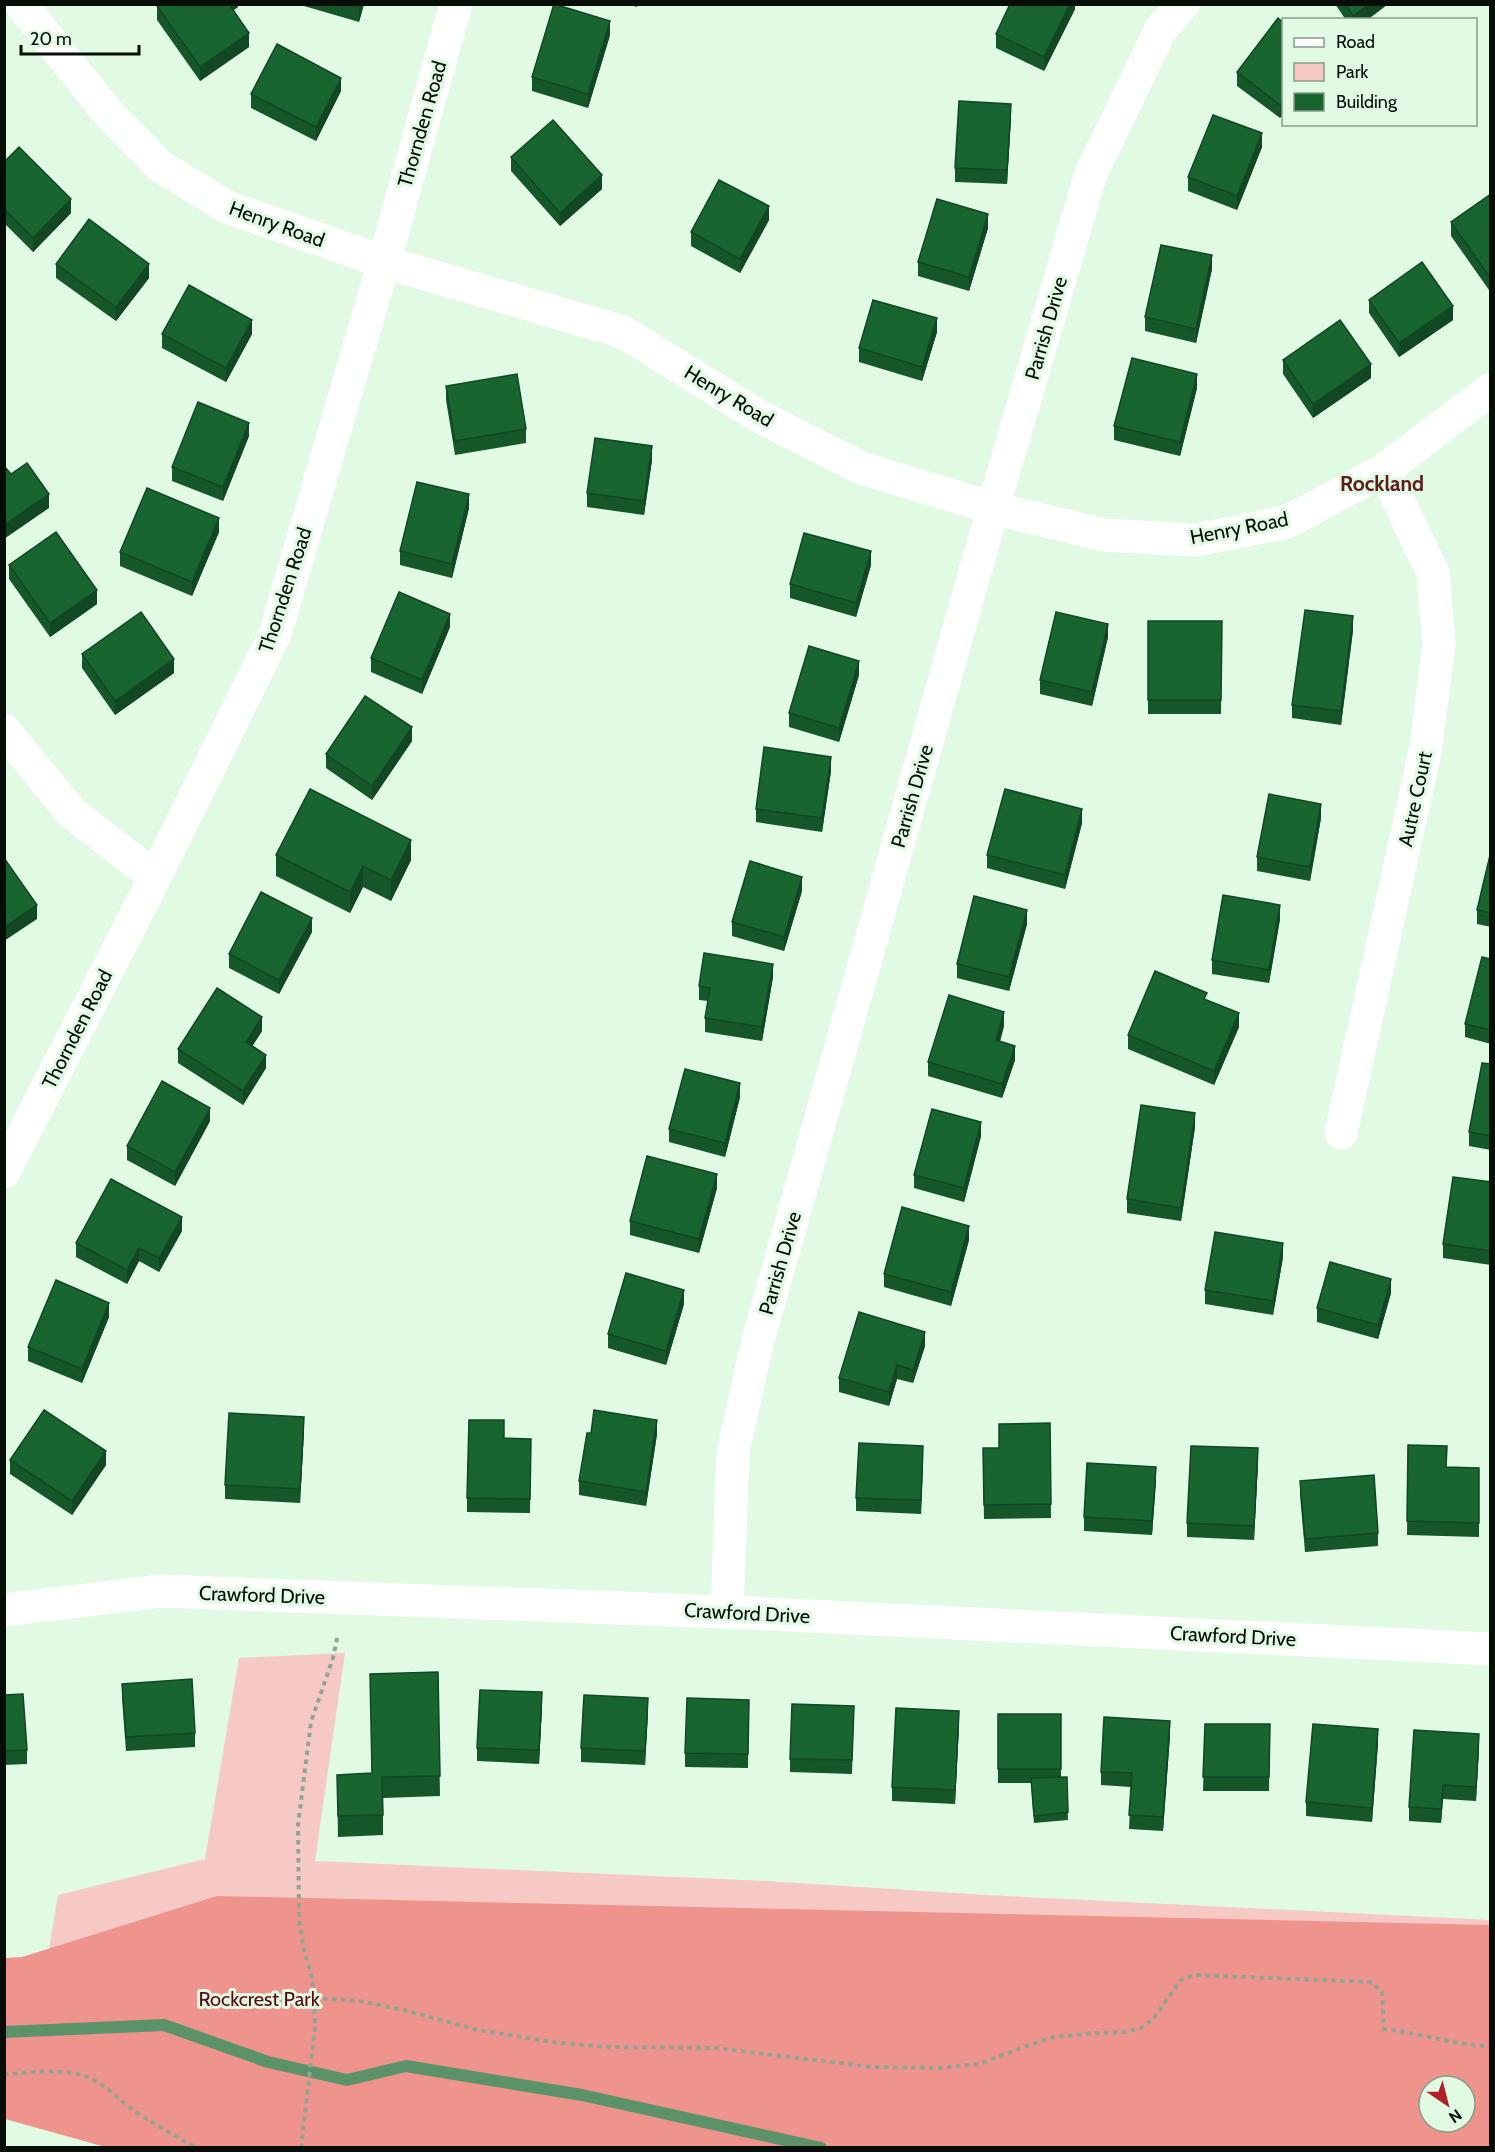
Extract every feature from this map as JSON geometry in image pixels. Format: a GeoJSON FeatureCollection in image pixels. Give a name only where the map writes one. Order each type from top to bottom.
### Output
{"type":"FeatureCollection","features":[{"type":"Feature","properties":{"kind":"street","name":"Henry Road"},"geometry":{"type":"LineString","coordinates":[[21,4],[109,114],[160,166],[227,207],[384,262],[623,332],[757,415],[861,468],[993,508],[1103,536],[1196,540],[1287,522],[1384,470],[1491,390]]}},
{"type":"Feature","properties":{"kind":"street","name":"Thornden Road"},"geometry":{"type":"LineString","coordinates":[[4,1172],[155,877],[274,634],[384,262],[456,4]]}},
{"type":"Feature","properties":{"kind":"street","name":"Parrish Drive"},"geometry":{"type":"LineString","coordinates":[[727,1612],[733,1452],[757,1344],[993,508],[1091,173],[1161,29],[1183,4]]}},
{"type":"Feature","properties":{"kind":"street","name":"Autre Court"},"geometry":{"type":"LineString","coordinates":[[1341,1133],[1426,747],[1439,644],[1432,573],[1384,470]]}},
{"type":"Feature","properties":{"kind":"street"},"geometry":{"type":"LineString","coordinates":[[4,730],[72,813],[155,877]]}},
{"type":"Feature","properties":{"kind":"street","name":"Crawford Drive"},"geometry":{"type":"LineString","coordinates":[[4,1610],[161,1591],[727,1612],[1491,1649]]}},
{"type":"Feature","properties":{"kind":"path"},"geometry":{"type":"LineString","coordinates":[[301,2148],[315,2027],[312,1978],[304,1951],[299,1918],[298,1825],[311,1722],[333,1658],[341,1598]]}},
{"type":"Feature","properties":{"kind":"path"},"geometry":{"type":"LineString","coordinates":[[314,1998],[359,2001],[404,2010],[478,2031],[559,2043],[611,2047],[716,2048],[903,2069],[979,2064],[1054,2037],[1126,2032],[1141,2028],[1154,2019],[1181,1980],[1194,1975],[1324,1980],[1371,1982],[1382,1992],[1384,2029],[1407,2031],[1438,2040],[1491,2046]]}},
{"type":"Feature","properties":{"kind":"path"},"geometry":{"type":"LineString","coordinates":[[4,2075],[34,2072],[88,2077],[132,2109],[197,2148]]}},
{"type":"Feature","properties":{"kind":"green space","name":"Rockcrest Park"},"geometry":{"type":"Polygon","coordinates":[[[345,1653],[315,1861],[766,1881],[986,1895],[1490,1920],[1490,2147],[48,1955],[58,1895],[205,1859],[239,1658],[345,1653]]]}},
{"type":"Feature","properties":{"kind":"green space","name":"Rockcrest Park"},"geometry":{"type":"Polygon","coordinates":[[[217,1896],[1490,1925],[1490,2147],[109,2148],[5,2119],[5,1958],[22,1957],[217,1896]]]}},
{"type":"Feature","properties":{"kind":"building"},"geometry":{"type":"Polygon","coordinates":[[[160,4],[229,4],[249,33],[200,67],[157,6],[160,4]]]}},
{"type":"Feature","properties":{"kind":"building"},"geometry":{"type":"Polygon","coordinates":[[[347,4],[360,4],[359,8],[347,4]]]}},
{"type":"Feature","properties":{"kind":"building"},"geometry":{"type":"Polygon","coordinates":[[[554,4],[610,21],[588,94],[532,77],[554,4]]]}},
{"type":"Feature","properties":{"kind":"building"},"geometry":{"type":"Polygon","coordinates":[[[1010,4],[1070,4],[1044,57],[996,34],[1010,4]]]}},
{"type":"Feature","properties":{"kind":"building"},"geometry":{"type":"Polygon","coordinates":[[[1345,4],[1369,4],[1353,16],[1345,4]]]}},
{"type":"Feature","properties":{"kind":"building"},"geometry":{"type":"Polygon","coordinates":[[[1278,18],[1282,21],[1282,102],[1280,105],[1237,72],[1278,18]]]}},
{"type":"Feature","properties":{"kind":"building"},"geometry":{"type":"Polygon","coordinates":[[[277,44],[341,78],[316,127],[251,94],[277,44]]]}},
{"type":"Feature","properties":{"kind":"building"},"geometry":{"type":"Polygon","coordinates":[[[959,101],[1011,104],[1007,170],[955,168],[959,101]]]}},
{"type":"Feature","properties":{"kind":"building"},"geometry":{"type":"Polygon","coordinates":[[[1213,115],[1262,133],[1237,196],[1188,177],[1213,115]]]}},
{"type":"Feature","properties":{"kind":"building"},"geometry":{"type":"Polygon","coordinates":[[[553,120],[602,175],[560,213],[511,157],[553,120]]]}},
{"type":"Feature","properties":{"kind":"building"},"geometry":{"type":"Polygon","coordinates":[[[19,147],[71,199],[33,238],[4,209],[4,162],[19,147]]]}},
{"type":"Feature","properties":{"kind":"building"},"geometry":{"type":"Polygon","coordinates":[[[719,180],[769,206],[740,259],[691,232],[719,180]]]}},
{"type":"Feature","properties":{"kind":"building"},"geometry":{"type":"Polygon","coordinates":[[[1491,194],[1491,276],[1489,276],[1451,222],[1491,194]]]}},
{"type":"Feature","properties":{"kind":"building"},"geometry":{"type":"Polygon","coordinates":[[[937,199],[988,214],[969,277],[918,262],[937,199]]]}},
{"type":"Feature","properties":{"kind":"building"},"geometry":{"type":"Polygon","coordinates":[[[89,219],[149,264],[116,307],[56,264],[89,219]]]}},
{"type":"Feature","properties":{"kind":"building"},"geometry":{"type":"Polygon","coordinates":[[[1161,245],[1212,255],[1196,329],[1145,317],[1161,245]]]}},
{"type":"Feature","properties":{"kind":"building"},"geometry":{"type":"Polygon","coordinates":[[[1422,262],[1453,306],[1399,343],[1369,300],[1422,262]]]}},
{"type":"Feature","properties":{"kind":"building"},"geometry":{"type":"Polygon","coordinates":[[[189,285],[252,320],[226,368],[162,334],[189,285]]]}},
{"type":"Feature","properties":{"kind":"building"},"geometry":{"type":"Polygon","coordinates":[[[873,300],[937,318],[922,367],[859,348],[873,300]]]}},
{"type":"Feature","properties":{"kind":"building"},"geometry":{"type":"Polygon","coordinates":[[[1340,320],[1371,364],[1313,404],[1283,360],[1340,320]]]}},
{"type":"Feature","properties":{"kind":"building"},"geometry":{"type":"Polygon","coordinates":[[[1132,358],[1197,374],[1180,442],[1114,426],[1132,358]]]}},
{"type":"Feature","properties":{"kind":"building"},"geometry":{"type":"Polygon","coordinates":[[[517,374],[526,429],[455,441],[446,386],[517,374]]]}},
{"type":"Feature","properties":{"kind":"building"},"geometry":{"type":"Polygon","coordinates":[[[198,402],[249,423],[223,487],[172,467],[198,402]]]}},
{"type":"Feature","properties":{"kind":"building"},"geometry":{"type":"Polygon","coordinates":[[[595,438],[652,446],[644,501],[587,493],[595,438]]]}},
{"type":"Feature","properties":{"kind":"building"},"geometry":{"type":"Polygon","coordinates":[[[27,463],[49,494],[4,525],[4,466],[11,474],[27,463]]]}},
{"type":"Feature","properties":{"kind":"building"},"geometry":{"type":"Polygon","coordinates":[[[417,482],[469,494],[452,564],[400,551],[417,482]]]}},
{"type":"Feature","properties":{"kind":"building"},"geometry":{"type":"Polygon","coordinates":[[[147,488],[219,518],[192,582],[120,552],[147,488]]]}},
{"type":"Feature","properties":{"kind":"building"},"geometry":{"type":"Polygon","coordinates":[[[56,532],[97,590],[50,623],[9,565],[56,532]]]}},
{"type":"Feature","properties":{"kind":"building"},"geometry":{"type":"Polygon","coordinates":[[[804,533],[871,551],[856,603],[790,584],[804,533]]]}},
{"type":"Feature","properties":{"kind":"building"},"geometry":{"type":"Polygon","coordinates":[[[399,592],[450,614],[422,680],[371,658],[399,592]]]}},
{"type":"Feature","properties":{"kind":"building"},"geometry":{"type":"Polygon","coordinates":[[[1305,610],[1353,616],[1341,711],[1292,705],[1305,610]]]}},
{"type":"Feature","properties":{"kind":"building"},"geometry":{"type":"Polygon","coordinates":[[[141,612],[174,659],[115,701],[82,654],[141,612]]]}},
{"type":"Feature","properties":{"kind":"building"},"geometry":{"type":"Polygon","coordinates":[[[1056,612],[1108,624],[1092,692],[1040,680],[1056,612]]]}},
{"type":"Feature","properties":{"kind":"building"},"geometry":{"type":"Polygon","coordinates":[[[1148,621],[1222,621],[1221,700],[1148,700],[1148,621]]]}},
{"type":"Feature","properties":{"kind":"building"},"geometry":{"type":"Polygon","coordinates":[[[809,646],[859,661],[839,728],[789,713],[809,646]]]}},
{"type":"Feature","properties":{"kind":"building"},"geometry":{"type":"Polygon","coordinates":[[[365,696],[412,727],[372,786],[326,754],[365,696]]]}},
{"type":"Feature","properties":{"kind":"building"},"geometry":{"type":"Polygon","coordinates":[[[764,747],[831,757],[822,818],[756,809],[764,747]]]}},
{"type":"Feature","properties":{"kind":"building"},"geometry":{"type":"Polygon","coordinates":[[[310,789],[411,840],[391,880],[363,866],[350,892],[276,855],[310,789]]]}},
{"type":"Feature","properties":{"kind":"building"},"geometry":{"type":"Polygon","coordinates":[[[1005,789],[1082,809],[1065,875],[987,855],[1005,789]]]}},
{"type":"Feature","properties":{"kind":"building"},"geometry":{"type":"Polygon","coordinates":[[[1269,794],[1321,804],[1310,867],[1257,857],[1269,794]]]}},
{"type":"Feature","properties":{"kind":"building"},"geometry":{"type":"Polygon","coordinates":[[[1491,851],[1491,913],[1477,910],[1491,851]]]}},
{"type":"Feature","properties":{"kind":"building"},"geometry":{"type":"Polygon","coordinates":[[[4,858],[37,905],[4,927],[4,858]]]}},
{"type":"Feature","properties":{"kind":"building"},"geometry":{"type":"Polygon","coordinates":[[[750,861],[802,877],[784,937],[732,922],[750,861]]]}},
{"type":"Feature","properties":{"kind":"building"},"geometry":{"type":"Polygon","coordinates":[[[261,892],[312,918],[279,980],[229,954],[261,892]]]}},
{"type":"Feature","properties":{"kind":"building"},"geometry":{"type":"Polygon","coordinates":[[[1223,895],[1280,905],[1269,970],[1212,960],[1223,895]]]}},
{"type":"Feature","properties":{"kind":"building"},"geometry":{"type":"Polygon","coordinates":[[[974,896],[1027,910],[1009,977],[957,964],[974,896]]]}},
{"type":"Feature","properties":{"kind":"building"},"geometry":{"type":"Polygon","coordinates":[[[704,953],[773,964],[762,1027],[705,1018],[710,988],[699,986],[704,953]]]}},
{"type":"Feature","properties":{"kind":"building"},"geometry":{"type":"Polygon","coordinates":[[[1482,957],[1491,959],[1491,1030],[1465,1024],[1482,957]]]}},
{"type":"Feature","properties":{"kind":"building"},"geometry":{"type":"Polygon","coordinates":[[[1155,971],[1207,993],[1204,999],[1239,1013],[1214,1071],[1128,1035],[1155,971]]]}},
{"type":"Feature","properties":{"kind":"building"},"geometry":{"type":"Polygon","coordinates":[[[217,988],[262,1017],[246,1042],[266,1055],[243,1091],[178,1049],[217,988]]]}},
{"type":"Feature","properties":{"kind":"building"},"geometry":{"type":"Polygon","coordinates":[[[949,995],[1004,1012],[996,1040],[1015,1046],[1002,1084],[928,1062],[949,995]]]}},
{"type":"Feature","properties":{"kind":"building"},"geometry":{"type":"Polygon","coordinates":[[[1482,1063],[1491,1064],[1491,1136],[1469,1132],[1482,1063]]]}},
{"type":"Feature","properties":{"kind":"building"},"geometry":{"type":"Polygon","coordinates":[[[685,1069],[740,1083],[725,1143],[669,1129],[685,1069]]]}},
{"type":"Feature","properties":{"kind":"building"},"geometry":{"type":"Polygon","coordinates":[[[162,1081],[210,1108],[175,1172],[127,1146],[162,1081]]]}},
{"type":"Feature","properties":{"kind":"building"},"geometry":{"type":"Polygon","coordinates":[[[1141,1105],[1195,1113],[1181,1208],[1127,1199],[1141,1105]]]}},
{"type":"Feature","properties":{"kind":"building"},"geometry":{"type":"Polygon","coordinates":[[[932,1109],[981,1122],[964,1188],[914,1175],[932,1109]]]}},
{"type":"Feature","properties":{"kind":"building"},"geometry":{"type":"Polygon","coordinates":[[[647,1156],[717,1174],[699,1239],[630,1221],[647,1156]]]}},
{"type":"Feature","properties":{"kind":"building"},"geometry":{"type":"Polygon","coordinates":[[[1453,1177],[1491,1182],[1491,1251],[1443,1244],[1453,1177]]]}},
{"type":"Feature","properties":{"kind":"building"},"geometry":{"type":"Polygon","coordinates":[[[111,1179],[182,1217],[159,1258],[139,1248],[127,1270],[76,1243],[111,1179]]]}},
{"type":"Feature","properties":{"kind":"building"},"geometry":{"type":"Polygon","coordinates":[[[902,1207],[969,1226],[951,1292],[884,1274],[902,1207]]]}},
{"type":"Feature","properties":{"kind":"building"},"geometry":{"type":"Polygon","coordinates":[[[1215,1232],[1283,1243],[1273,1301],[1205,1290],[1215,1232]]]}},
{"type":"Feature","properties":{"kind":"building"},"geometry":{"type":"Polygon","coordinates":[[[1330,1262],[1391,1279],[1378,1325],[1317,1308],[1330,1262]]]}},
{"type":"Feature","properties":{"kind":"building"},"geometry":{"type":"Polygon","coordinates":[[[626,1273],[684,1290],[666,1351],[608,1334],[626,1273]]]}},
{"type":"Feature","properties":{"kind":"building"},"geometry":{"type":"Polygon","coordinates":[[[56,1280],[109,1303],[82,1369],[28,1347],[56,1280]]]}},
{"type":"Feature","properties":{"kind":"building"},"geometry":{"type":"Polygon","coordinates":[[[859,1312],[925,1332],[913,1370],[897,1365],[889,1392],[839,1378],[859,1312]]]}},
{"type":"Feature","properties":{"kind":"building"},"geometry":{"type":"Polygon","coordinates":[[[44,1410],[106,1451],[72,1501],[10,1460],[44,1410]]]}},
{"type":"Feature","properties":{"kind":"building"},"geometry":{"type":"Polygon","coordinates":[[[594,1410],[657,1420],[646,1492],[579,1481],[587,1433],[591,1433],[594,1410]]]}},
{"type":"Feature","properties":{"kind":"building"},"geometry":{"type":"Polygon","coordinates":[[[229,1413],[304,1417],[300,1489],[225,1485],[229,1413]]]}},
{"type":"Feature","properties":{"kind":"building"},"geometry":{"type":"Polygon","coordinates":[[[469,1420],[504,1420],[504,1438],[531,1439],[530,1499],[467,1498],[469,1420]]]}},
{"type":"Feature","properties":{"kind":"building"},"geometry":{"type":"Polygon","coordinates":[[[1050,1423],[1051,1504],[984,1505],[983,1448],[999,1448],[999,1424],[1050,1423]]]}},
{"type":"Feature","properties":{"kind":"building"},"geometry":{"type":"Polygon","coordinates":[[[859,1443],[923,1446],[921,1500],[856,1498],[859,1443]]]}},
{"type":"Feature","properties":{"kind":"building"},"geometry":{"type":"Polygon","coordinates":[[[1408,1445],[1447,1446],[1446,1467],[1479,1468],[1479,1523],[1407,1521],[1408,1445]]]}},
{"type":"Feature","properties":{"kind":"building"},"geometry":{"type":"Polygon","coordinates":[[[1191,1446],[1258,1448],[1254,1526],[1187,1523],[1191,1446]]]}},
{"type":"Feature","properties":{"kind":"building"},"geometry":{"type":"Polygon","coordinates":[[[1087,1463],[1156,1467],[1152,1521],[1084,1517],[1087,1463]]]}},
{"type":"Feature","properties":{"kind":"building"},"geometry":{"type":"Polygon","coordinates":[[[1374,1475],[1378,1533],[1305,1539],[1300,1481],[1374,1475]]]}},
{"type":"Feature","properties":{"kind":"building"},"geometry":{"type":"Polygon","coordinates":[[[438,1672],[440,1776],[382,1777],[383,1815],[338,1816],[337,1775],[372,1773],[370,1674],[438,1672]]]}},
{"type":"Feature","properties":{"kind":"building"},"geometry":{"type":"Polygon","coordinates":[[[192,1679],[195,1733],[126,1737],[122,1684],[192,1679]]]}},
{"type":"Feature","properties":{"kind":"building"},"geometry":{"type":"Polygon","coordinates":[[[480,1690],[542,1692],[539,1750],[477,1748],[480,1690]]]}},
{"type":"Feature","properties":{"kind":"building"},"geometry":{"type":"Polygon","coordinates":[[[23,1694],[27,1750],[4,1751],[4,1695],[23,1694]]]}},
{"type":"Feature","properties":{"kind":"building"},"geometry":{"type":"Polygon","coordinates":[[[584,1695],[648,1698],[645,1751],[581,1748],[584,1695]]]}},
{"type":"Feature","properties":{"kind":"building"},"geometry":{"type":"Polygon","coordinates":[[[687,1698],[749,1700],[748,1754],[685,1753],[687,1698]]]}},
{"type":"Feature","properties":{"kind":"building"},"geometry":{"type":"Polygon","coordinates":[[[792,1704],[854,1706],[852,1760],[790,1759],[792,1704]]]}},
{"type":"Feature","properties":{"kind":"building"},"geometry":{"type":"Polygon","coordinates":[[[896,1708],[959,1711],[955,1790],[892,1787],[896,1708]]]}},
{"type":"Feature","properties":{"kind":"building"},"geometry":{"type":"Polygon","coordinates":[[[998,1714],[1061,1714],[1061,1769],[998,1769],[998,1714]]]}},
{"type":"Feature","properties":{"kind":"building"},"geometry":{"type":"Polygon","coordinates":[[[1104,1717],[1170,1721],[1163,1817],[1129,1815],[1132,1773],[1101,1772],[1104,1717]]]}},
{"type":"Feature","properties":{"kind":"building"},"geometry":{"type":"Polygon","coordinates":[[[1205,1724],[1270,1724],[1269,1777],[1203,1777],[1205,1724]]]}},
{"type":"Feature","properties":{"kind":"building"},"geometry":{"type":"Polygon","coordinates":[[[1313,1724],[1378,1729],[1372,1808],[1306,1802],[1313,1724]]]}},
{"type":"Feature","properties":{"kind":"building"},"geometry":{"type":"Polygon","coordinates":[[[1414,1730],[1479,1734],[1476,1787],[1443,1785],[1441,1809],[1409,1807],[1414,1730]]]}},
{"type":"Feature","properties":{"kind":"building"},"geometry":{"type":"Polygon","coordinates":[[[1067,1777],[1068,1812],[1034,1816],[1031,1778],[1067,1777]]]}},
{"type":"Feature","properties":{"kind":"waterway"},"geometry":{"type":"LineString","coordinates":[[4,2032],[164,2025],[268,2062],[347,2080],[406,2066],[582,2095],[821,2148]]}},
{"type":"Feature","properties":{"kind":"district","name":"Rockland"},"geometry":{"type":"Point","coordinates":[1382,484]}}]}
